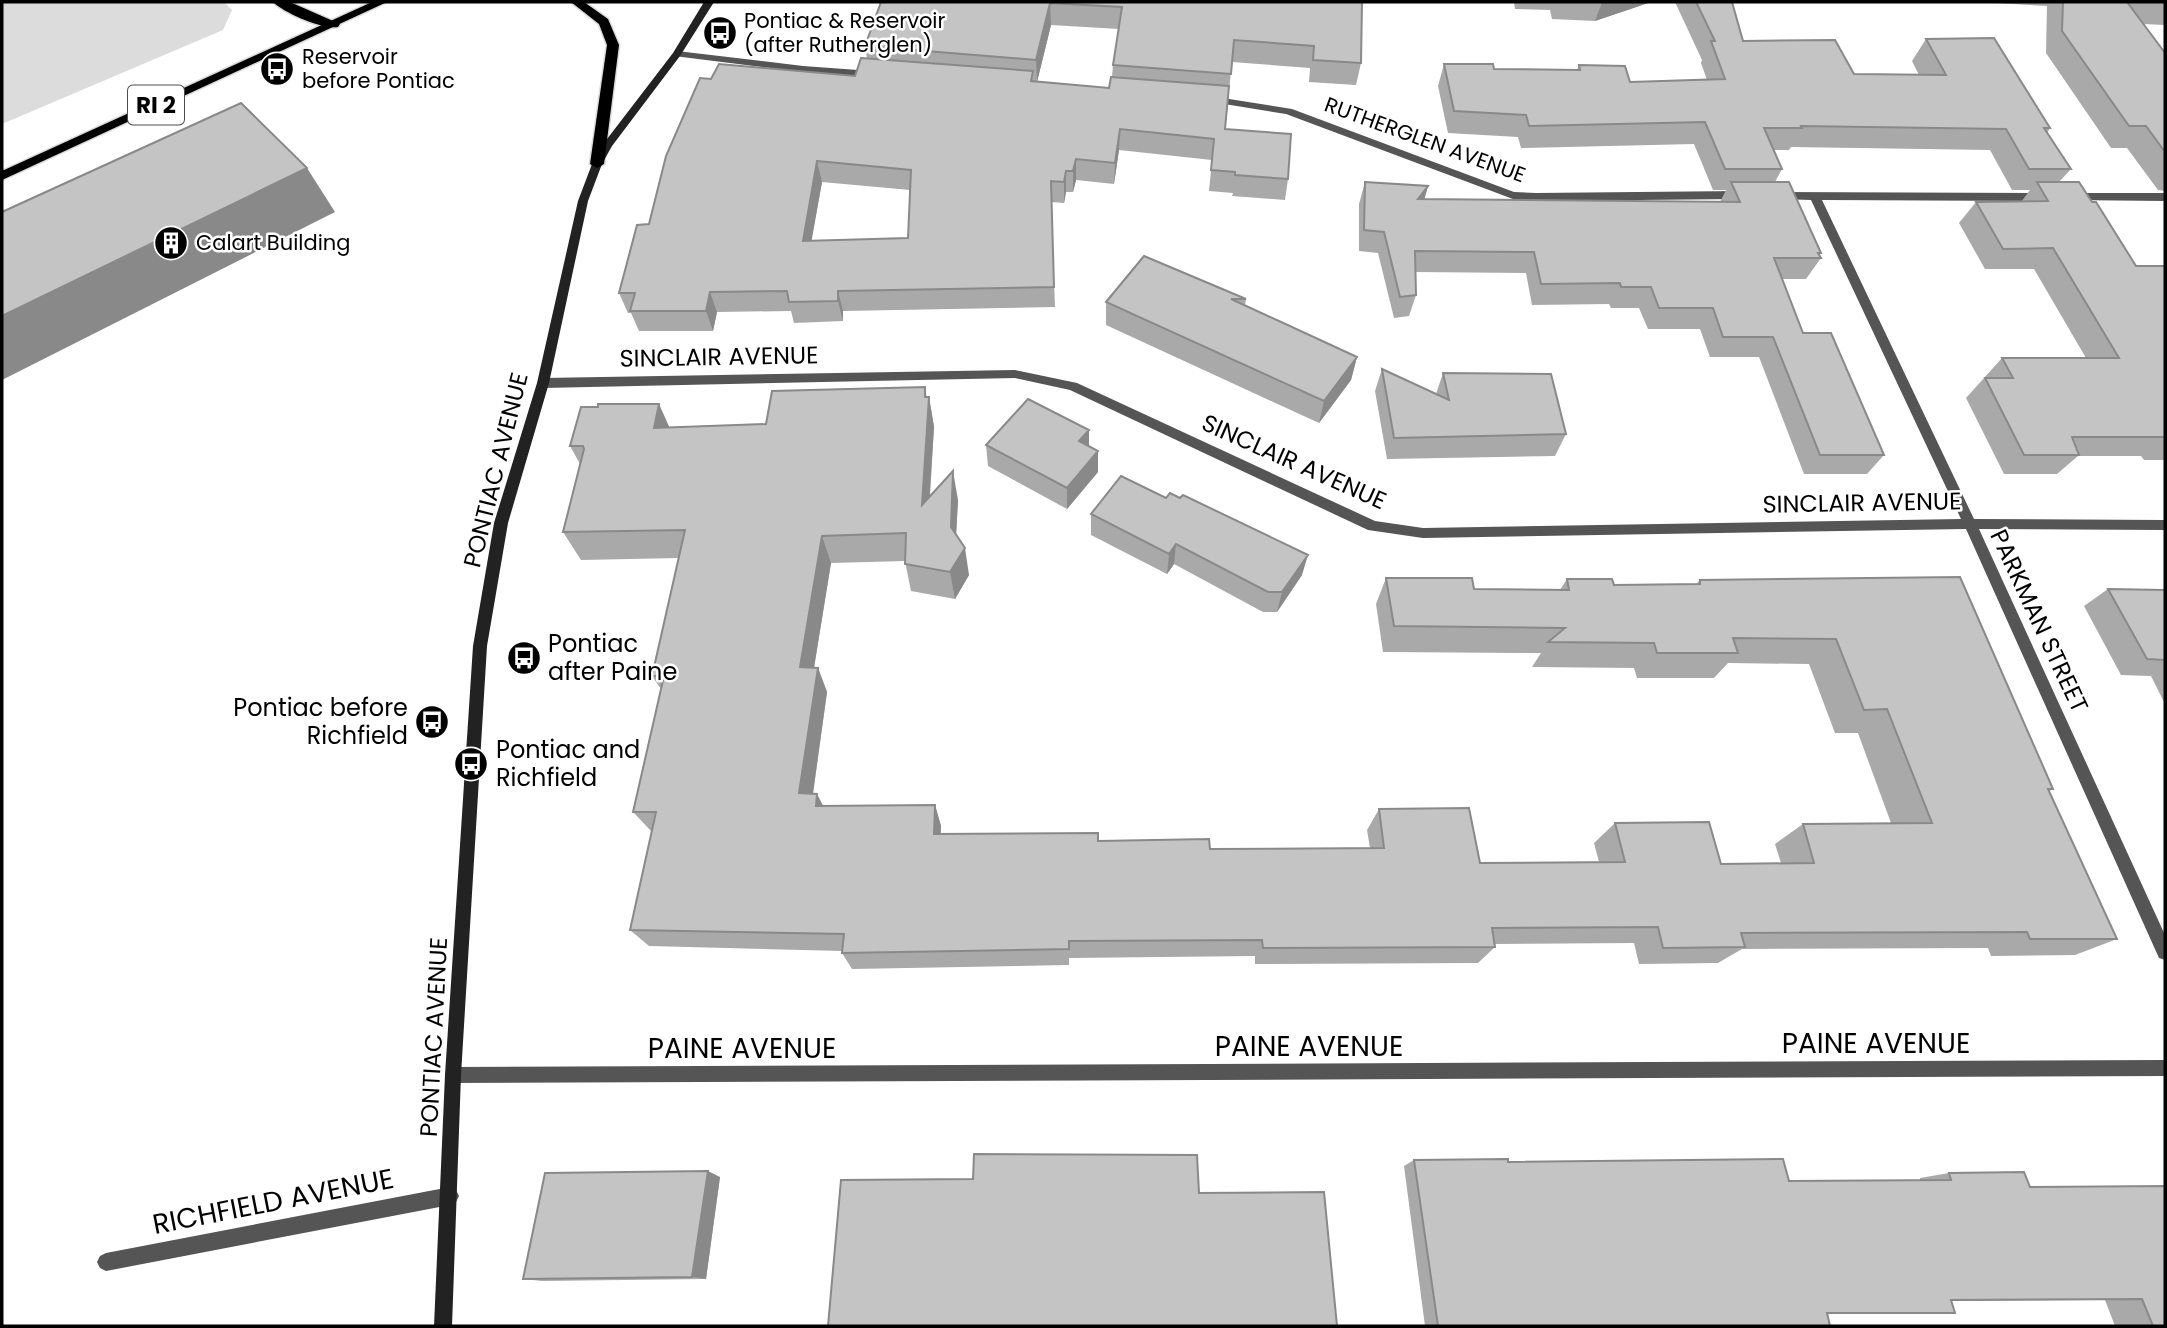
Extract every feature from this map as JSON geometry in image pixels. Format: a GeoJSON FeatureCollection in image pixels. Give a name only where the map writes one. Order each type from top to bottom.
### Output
{"type":"FeatureCollection","features":[{"type":"Feature","properties":{"kind":"highway"},"geometry":{"type":"LineString","coordinates":[[280,2],[332,24]]}},
{"type":"Feature","properties":{"kind":"highway"},"geometry":{"type":"LineString","coordinates":[[326,2],[332,24]]}},
{"type":"Feature","properties":{"kind":"main road","name":"RI 2"},"geometry":{"type":"LineString","coordinates":[[2,176],[381,2]]}},
{"type":"Feature","properties":{"kind":"main road"},"geometry":{"type":"LineString","coordinates":[[577,2],[604,22],[612,46],[597,164]]}},
{"type":"Feature","properties":{"kind":"main road","name":"PONTIAC AVENUE"},"geometry":{"type":"LineString","coordinates":[[443,1326],[453,1075],[480,646],[501,523],[543,383],[583,201],[597,164],[608,145],[677,54],[709,2]]}},
{"type":"Feature","properties":{"kind":"street"},"geometry":{"type":"LineString","coordinates":[[677,54],[803,69],[885,75]]}},
{"type":"Feature","properties":{"kind":"street","name":"RUTHERGLEN AVENUE"},"geometry":{"type":"LineString","coordinates":[[1199,98],[1288,111],[1513,195],[1752,195]]}},
{"type":"Feature","properties":{"kind":"street"},"geometry":{"type":"LineString","coordinates":[[1765,195],[2165,197]]}},
{"type":"Feature","properties":{"kind":"street","name":"PARKMAN STREET"},"geometry":{"type":"LineString","coordinates":[[1815,196],[1970,524],[2165,952]]}},
{"type":"Feature","properties":{"kind":"street","name":"SINCLAIR AVENUE"},"geometry":{"type":"LineString","coordinates":[[543,383],[1015,374],[1073,386],[1374,526],[1423,533],[1970,524],[2165,525]]}},
{"type":"Feature","properties":{"kind":"street","name":"PAINE AVENUE"},"geometry":{"type":"LineString","coordinates":[[453,1075],[2165,1069]]}},
{"type":"Feature","properties":{"kind":"street","name":"RICHFIELD AVENUE"},"geometry":{"type":"LineString","coordinates":[[106,1262],[450,1196]]}},
{"type":"Feature","properties":{"kind":"shaded area"},"geometry":{"type":"Polygon","coordinates":[[[2,2],[224,2],[232,10],[223,30],[2,124],[2,2]]]}},
{"type":"Feature","properties":{"kind":"building"},"geometry":{"type":"Polygon","coordinates":[[[881,2],[1362,2],[1361,63],[1313,60],[1314,46],[1234,40],[1231,74],[1113,65],[1122,7],[1050,3],[1036,60],[865,46],[881,2]]]}},
{"type":"Feature","properties":{"kind":"building"},"geometry":{"type":"Polygon","coordinates":[[[1696,2],[1732,2],[1743,41],[1835,40],[1854,74],[1946,75],[1926,39],[1994,38],[2050,128],[2044,128],[2071,169],[2029,169],[2006,129],[1801,126],[1802,128],[1764,128],[1782,169],[1725,169],[1705,122],[1529,126],[1526,115],[1454,111],[1444,64],[1493,64],[1494,69],[1580,70],[1579,65],[1625,66],[1630,82],[1725,79],[1711,41],[1715,41],[1696,2]]]}},
{"type":"Feature","properties":{"kind":"building"},"geometry":{"type":"Polygon","coordinates":[[[2063,2],[2127,2],[2165,53],[2165,152],[2146,126],[2129,126],[2062,31],[2063,2]]]}},
{"type":"Feature","properties":{"kind":"building"},"geometry":{"type":"Polygon","coordinates":[[[861,58],[1033,71],[1031,81],[1109,88],[1111,77],[1229,86],[1225,129],[1291,134],[1288,179],[1235,175],[1235,172],[1211,170],[1214,139],[1120,129],[1115,163],[1076,159],[1073,171],[1066,171],[1064,182],[1051,181],[1054,287],[838,291],[838,301],[789,302],[787,291],[710,292],[706,311],[630,311],[635,293],[619,293],[637,225],[649,224],[666,156],[700,78],[711,79],[719,64],[855,76],[861,58]],[[817,161],[803,241],[908,238],[911,170],[817,161]]]}},
{"type":"Feature","properties":{"kind":"building"},"geometry":{"type":"Polygon","coordinates":[[[241,103],[307,168],[2,316],[2,212],[241,103]]]}},
{"type":"Feature","properties":{"kind":"building"},"geometry":{"type":"Polygon","coordinates":[[[1365,182],[1428,186],[1418,199],[1740,202],[1731,182],[1789,182],[1821,258],[1774,258],[1803,333],[1831,333],[1884,455],[1820,455],[1773,337],[1723,337],[1713,308],[1659,308],[1651,287],[1621,287],[1620,283],[1541,284],[1534,252],[1415,251],[1416,295],[1400,297],[1384,232],[1364,230],[1365,182]]]}},
{"type":"Feature","properties":{"kind":"building"},"geometry":{"type":"Polygon","coordinates":[[[2037,182],[2079,182],[2092,202],[2096,202],[2136,266],[2165,266],[2165,438],[2072,437],[2079,455],[2024,455],[1985,378],[2013,378],[2002,358],[2119,358],[2053,248],[2003,249],[1976,202],[2048,201],[2037,182]]]}},
{"type":"Feature","properties":{"kind":"building"},"geometry":{"type":"Polygon","coordinates":[[[1144,256],[1246,299],[1231,299],[1357,357],[1324,401],[1106,302],[1144,256]]]}},
{"type":"Feature","properties":{"kind":"building"},"geometry":{"type":"Polygon","coordinates":[[[1382,369],[1449,400],[1443,373],[1551,374],[1566,434],[1394,438],[1382,369]]]}},
{"type":"Feature","properties":{"kind":"building"},"geometry":{"type":"Polygon","coordinates":[[[925,387],[925,397],[929,397],[922,505],[953,471],[951,527],[965,548],[950,572],[905,564],[906,533],[822,536],[800,667],[818,668],[799,793],[817,794],[816,806],[935,805],[934,834],[1098,833],[1098,841],[1209,839],[1210,849],[1384,848],[1379,809],[1469,808],[1480,863],[1625,862],[1615,823],[1709,822],[1721,864],[1814,863],[1803,824],[1932,823],[1887,709],[1864,710],[1836,639],[1733,638],[1738,653],[1657,653],[1654,643],[1548,642],[1565,628],[1394,626],[1386,578],[1472,578],[1474,589],[1569,590],[1567,579],[1612,579],[1614,585],[1700,584],[1700,580],[1960,577],[2053,789],[2048,789],[2117,939],[2030,939],[2027,932],[1741,933],[1745,947],[1663,948],[1658,927],[1492,928],[1495,947],[1263,948],[1262,940],[1069,941],[1069,949],[842,953],[844,934],[630,930],[656,812],[633,812],[664,676],[652,676],[685,530],[563,532],[584,449],[583,446],[570,446],[581,407],[598,407],[598,404],[659,404],[654,428],[766,424],[772,391],[925,387]]]}},
{"type":"Feature","properties":{"kind":"building"},"geometry":{"type":"Polygon","coordinates":[[[1028,399],[1089,430],[1079,441],[1098,451],[1067,488],[986,445],[1028,399]]]}},
{"type":"Feature","properties":{"kind":"building"},"geometry":{"type":"Polygon","coordinates":[[[1121,476],[1166,498],[1170,493],[1180,498],[1183,495],[1308,555],[1282,592],[1268,592],[1176,544],[1169,554],[1091,514],[1121,476]]]}},
{"type":"Feature","properties":{"kind":"building"},"geometry":{"type":"Polygon","coordinates":[[[2108,589],[2165,590],[2165,660],[2147,659],[2108,589]]]}},
{"type":"Feature","properties":{"kind":"building"},"geometry":{"type":"Polygon","coordinates":[[[974,1154],[1197,1155],[1199,1193],[1324,1192],[1337,1326],[828,1326],[841,1180],[973,1179],[974,1154]]]}},
{"type":"Feature","properties":{"kind":"building"},"geometry":{"type":"Polygon","coordinates":[[[1508,1159],[1508,1162],[1783,1159],[1789,1181],[1951,1180],[1949,1173],[2024,1172],[2030,1187],[2165,1186],[2165,1326],[2153,1326],[2142,1299],[1951,1300],[1955,1313],[1827,1313],[1830,1326],[1438,1326],[1414,1160],[1508,1159]]]}},
{"type":"Feature","properties":{"kind":"building"},"geometry":{"type":"Polygon","coordinates":[[[708,1171],[692,1277],[523,1279],[545,1173],[708,1171]]]}},
{"type":"Feature","properties":{"kind":"place","name":"Pontiac & Reservoir (after Rutherglen)"},"geometry":{"type":"Point","coordinates":[720,33]}},
{"type":"Feature","properties":{"kind":"place","name":"Reservoir before Pontiac"},"geometry":{"type":"Point","coordinates":[277,69]}},
{"type":"Feature","properties":{"kind":"place","name":"Calart Building"},"geometry":{"type":"Point","coordinates":[171,243]}},
{"type":"Feature","properties":{"kind":"place","name":"Pontiac after Paine"},"geometry":{"type":"Point","coordinates":[524,658]}},
{"type":"Feature","properties":{"kind":"place","name":"Pontiac before Richfield"},"geometry":{"type":"Point","coordinates":[432,722]}},
{"type":"Feature","properties":{"kind":"place","name":"Pontiac and Richfield"},"geometry":{"type":"Point","coordinates":[471,764]}}]}
